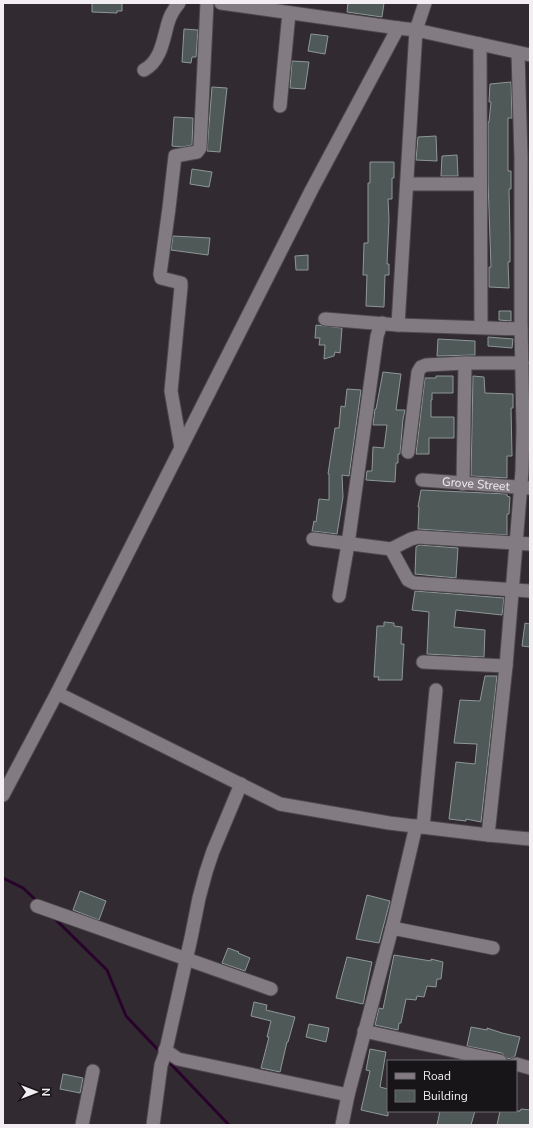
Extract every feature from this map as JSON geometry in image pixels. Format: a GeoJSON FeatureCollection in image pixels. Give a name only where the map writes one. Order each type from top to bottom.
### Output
{"type":"FeatureCollection","features":[{"type":"Feature","properties":{"kind":"street"},"geometry":{"type":"LineString","coordinates":[[144,70],[155,62],[168,22],[179,3]]}},
{"type":"Feature","properties":{"kind":"street"},"geometry":{"type":"LineString","coordinates":[[181,448],[171,391],[181,284],[161,278],[160,274],[174,156],[197,152],[200,148],[207,3]]}},
{"type":"Feature","properties":{"kind":"street"},"geometry":{"type":"LineString","coordinates":[[221,3],[416,30],[524,54],[526,254],[522,363],[526,378],[527,430],[525,488],[516,543],[506,666],[488,835]]}},
{"type":"Feature","properties":{"kind":"street"},"geometry":{"type":"LineString","coordinates":[[398,325],[416,30],[425,3]]}},
{"type":"Feature","properties":{"kind":"street"},"geometry":{"type":"LineString","coordinates":[[280,106],[289,13]]}},
{"type":"Feature","properties":{"kind":"street"},"geometry":{"type":"LineString","coordinates":[[3,795],[58,693],[312,189],[398,28]]}},
{"type":"Feature","properties":{"kind":"street"},"geometry":{"type":"LineString","coordinates":[[480,44],[481,327]]}},
{"type":"Feature","properties":{"kind":"street"},"geometry":{"type":"LineString","coordinates":[[406,184],[480,184]]}},
{"type":"Feature","properties":{"kind":"street"},"geometry":{"type":"LineString","coordinates":[[325,319],[398,325],[481,327],[524,324]]}},
{"type":"Feature","properties":{"kind":"street"},"geometry":{"type":"LineString","coordinates":[[339,596],[348,544],[377,336],[382,323]]}},
{"type":"Feature","properties":{"kind":"street"},"geometry":{"type":"LineString","coordinates":[[408,452],[418,372],[421,367],[426,365],[465,363],[522,363]]}},
{"type":"Feature","properties":{"kind":"street"},"geometry":{"type":"LineString","coordinates":[[463,484],[465,363]]}},
{"type":"Feature","properties":{"kind":"street","name":"Grove Street"},"geometry":{"type":"LineString","coordinates":[[422,480],[525,488]]}},
{"type":"Feature","properties":{"kind":"street"},"geometry":{"type":"LineString","coordinates":[[313,539],[391,550],[411,539],[418,537],[530,544]]}},
{"type":"Feature","properties":{"kind":"street"},"geometry":{"type":"LineString","coordinates":[[391,550],[408,580],[414,583],[530,591]]}},
{"type":"Feature","properties":{"kind":"street"},"geometry":{"type":"LineString","coordinates":[[423,662],[506,666]]}},
{"type":"Feature","properties":{"kind":"street"},"geometry":{"type":"LineString","coordinates":[[342,1125],[364,1031],[420,826],[436,690]]}},
{"type":"Feature","properties":{"kind":"street"},"geometry":{"type":"LineString","coordinates":[[58,693],[280,804],[389,823],[530,839]]}},
{"type":"Feature","properties":{"kind":"street"},"geometry":{"type":"LineString","coordinates":[[153,1125],[164,1056],[199,898],[208,865],[240,784]]}},
{"type":"Feature","properties":{"kind":"street"},"geometry":{"type":"LineString","coordinates":[[37,906],[272,989]]}},
{"type":"Feature","properties":{"kind":"street"},"geometry":{"type":"LineString","coordinates":[[392,928],[493,948]]}},
{"type":"Feature","properties":{"kind":"street"},"geometry":{"type":"LineString","coordinates":[[364,1031],[495,1060]]}},
{"type":"Feature","properties":{"kind":"street"},"geometry":{"type":"LineString","coordinates":[[164,1056],[348,1095]]}},
{"type":"Feature","properties":{"kind":"street"},"geometry":{"type":"LineString","coordinates":[[517,1064],[530,1068]]}},
{"type":"Feature","properties":{"kind":"street"},"geometry":{"type":"LineString","coordinates":[[82,1125],[93,1071]]}},
{"type":"Feature","properties":{"kind":"building"},"geometry":{"type":"Polygon","coordinates":[[[92,3],[122,3],[122,11],[117,11],[117,13],[92,12],[92,3]]]}},
{"type":"Feature","properties":{"kind":"building"},"geometry":{"type":"Polygon","coordinates":[[[348,3],[384,3],[382,17],[347,12],[348,3]]]}},
{"type":"Feature","properties":{"kind":"building"},"geometry":{"type":"Polygon","coordinates":[[[184,29],[198,30],[196,57],[192,57],[191,63],[182,62],[184,29]]]}},
{"type":"Feature","properties":{"kind":"building"},"geometry":{"type":"Polygon","coordinates":[[[311,34],[328,36],[325,54],[308,51],[311,34]]]}},
{"type":"Feature","properties":{"kind":"building"},"geometry":{"type":"Polygon","coordinates":[[[292,61],[309,62],[305,89],[290,88],[292,61]]]}},
{"type":"Feature","properties":{"kind":"building"},"geometry":{"type":"Polygon","coordinates":[[[511,82],[512,118],[508,118],[508,171],[511,171],[511,189],[509,189],[509,288],[489,287],[489,267],[491,267],[488,181],[488,122],[491,102],[489,102],[490,84],[511,82]]]}},
{"type":"Feature","properties":{"kind":"building"},"geometry":{"type":"Polygon","coordinates":[[[212,87],[227,88],[220,152],[207,151],[212,87]]]}},
{"type":"Feature","properties":{"kind":"building"},"geometry":{"type":"Polygon","coordinates":[[[174,117],[193,118],[192,145],[182,147],[172,146],[174,117]]]}},
{"type":"Feature","properties":{"kind":"building"},"geometry":{"type":"Polygon","coordinates":[[[436,136],[437,161],[416,160],[418,137],[436,136]]]}},
{"type":"Feature","properties":{"kind":"building"},"geometry":{"type":"Polygon","coordinates":[[[457,155],[458,176],[441,176],[442,156],[457,155]]]}},
{"type":"Feature","properties":{"kind":"building"},"geometry":{"type":"Polygon","coordinates":[[[370,162],[394,162],[392,199],[388,199],[389,219],[387,264],[389,264],[389,275],[385,275],[384,307],[366,306],[367,275],[363,275],[364,243],[368,243],[368,183],[370,183],[370,162]]]}},
{"type":"Feature","properties":{"kind":"building"},"geometry":{"type":"Polygon","coordinates":[[[192,169],[212,172],[209,187],[190,184],[192,169]]]}},
{"type":"Feature","properties":{"kind":"building"},"geometry":{"type":"Polygon","coordinates":[[[173,236],[210,238],[208,255],[171,250],[173,236]]]}},
{"type":"Feature","properties":{"kind":"building"},"geometry":{"type":"Polygon","coordinates":[[[308,255],[308,270],[296,270],[295,256],[308,255]]]}},
{"type":"Feature","properties":{"kind":"building"},"geometry":{"type":"Polygon","coordinates":[[[499,311],[511,311],[511,321],[499,320],[499,311]]]}},
{"type":"Feature","properties":{"kind":"building"},"geometry":{"type":"Polygon","coordinates":[[[316,325],[342,328],[340,353],[335,352],[334,356],[324,359],[325,345],[319,345],[320,338],[315,338],[316,325]]]}},
{"type":"Feature","properties":{"kind":"building"},"geometry":{"type":"Polygon","coordinates":[[[488,337],[513,339],[512,348],[488,346],[488,337]]]}},
{"type":"Feature","properties":{"kind":"building"},"geometry":{"type":"Polygon","coordinates":[[[438,339],[475,341],[475,355],[437,356],[438,339]]]}},
{"type":"Feature","properties":{"kind":"building"},"geometry":{"type":"Polygon","coordinates":[[[383,372],[401,374],[396,410],[405,410],[400,454],[398,454],[398,463],[396,463],[395,482],[366,480],[367,471],[372,471],[373,447],[384,448],[387,425],[373,425],[383,372]]]}},
{"type":"Feature","properties":{"kind":"building"},"geometry":{"type":"Polygon","coordinates":[[[436,376],[453,376],[453,393],[432,393],[431,417],[454,417],[454,438],[429,438],[429,454],[416,454],[425,378],[436,378],[436,376]]]}},
{"type":"Feature","properties":{"kind":"building"},"geometry":{"type":"Polygon","coordinates":[[[473,376],[484,377],[485,393],[513,394],[513,408],[511,408],[512,456],[507,456],[507,478],[471,476],[473,376]]]}},
{"type":"Feature","properties":{"kind":"building"},"geometry":{"type":"Polygon","coordinates":[[[347,389],[361,390],[349,476],[342,475],[343,497],[337,534],[312,531],[314,521],[316,522],[319,499],[329,500],[328,474],[335,428],[339,428],[341,406],[345,407],[347,389]]]}},
{"type":"Feature","properties":{"kind":"building"},"geometry":{"type":"Polygon","coordinates":[[[421,490],[507,494],[507,496],[510,497],[509,514],[507,514],[507,535],[418,529],[418,507],[421,490]]]}},
{"type":"Feature","properties":{"kind":"building"},"geometry":{"type":"Polygon","coordinates":[[[419,545],[458,548],[456,578],[415,574],[416,547],[419,545]]]}},
{"type":"Feature","properties":{"kind":"building"},"geometry":{"type":"Polygon","coordinates":[[[415,591],[504,598],[502,615],[456,610],[454,627],[485,630],[484,657],[427,654],[429,612],[412,610],[415,591]]]}},
{"type":"Feature","properties":{"kind":"building"},"geometry":{"type":"Polygon","coordinates":[[[384,622],[394,623],[394,626],[402,627],[401,644],[404,644],[402,680],[378,680],[379,677],[374,677],[377,626],[384,626],[384,622]]]}},
{"type":"Feature","properties":{"kind":"building"},"geometry":{"type":"Polygon","coordinates":[[[525,623],[530,624],[530,647],[522,646],[525,623]]]}},
{"type":"Feature","properties":{"kind":"building"},"geometry":{"type":"Polygon","coordinates":[[[485,676],[497,676],[481,822],[466,819],[466,821],[449,819],[456,762],[475,764],[477,744],[454,743],[460,700],[480,701],[485,676]]]}},
{"type":"Feature","properties":{"kind":"building"},"geometry":{"type":"Polygon","coordinates":[[[80,891],[106,901],[99,920],[73,910],[80,891]]]}},
{"type":"Feature","properties":{"kind":"building"},"geometry":{"type":"Polygon","coordinates":[[[367,895],[390,901],[379,943],[356,939],[367,895]]]}},
{"type":"Feature","properties":{"kind":"building"},"geometry":{"type":"Polygon","coordinates":[[[228,948],[250,958],[245,971],[222,963],[228,948]]]}},
{"type":"Feature","properties":{"kind":"building"},"geometry":{"type":"Polygon","coordinates":[[[394,955],[431,961],[431,959],[443,962],[441,979],[437,979],[436,987],[427,986],[424,997],[417,996],[416,1000],[406,999],[398,1030],[375,1025],[379,1008],[383,1009],[394,955]]]}},
{"type":"Feature","properties":{"kind":"building"},"geometry":{"type":"Polygon","coordinates":[[[347,957],[372,962],[363,1004],[336,998],[347,957]]]}},
{"type":"Feature","properties":{"kind":"building"},"geometry":{"type":"Polygon","coordinates":[[[254,1002],[267,1005],[266,1010],[295,1017],[280,1072],[261,1068],[269,1037],[267,1037],[271,1021],[251,1016],[254,1002]]]}},
{"type":"Feature","properties":{"kind":"building"},"geometry":{"type":"Polygon","coordinates":[[[309,1024],[329,1028],[326,1042],[306,1037],[309,1024]]]}},
{"type":"Feature","properties":{"kind":"building"},"geometry":{"type":"Polygon","coordinates":[[[471,1027],[487,1030],[487,1028],[520,1037],[515,1056],[510,1059],[502,1053],[467,1046],[471,1027]]]}},
{"type":"Feature","properties":{"kind":"building"},"geometry":{"type":"Polygon","coordinates":[[[370,1049],[386,1052],[380,1087],[387,1089],[388,1116],[361,1110],[370,1071],[366,1070],[370,1049]]]}},
{"type":"Feature","properties":{"kind":"building"},"geometry":{"type":"Polygon","coordinates":[[[63,1074],[83,1078],[80,1093],[60,1089],[63,1074]]]}},
{"type":"Feature","properties":{"kind":"building"},"geometry":{"type":"Polygon","coordinates":[[[521,1109],[530,1110],[530,1125],[497,1125],[500,1112],[520,1111],[521,1109]]]}},
{"type":"Feature","properties":{"kind":"building"},"geometry":{"type":"Polygon","coordinates":[[[440,1112],[475,1112],[471,1125],[437,1125],[440,1112]]]}},
{"type":"Feature","properties":{"kind":"waterway"},"geometry":{"type":"LineString","coordinates":[[3,878],[23,888],[37,901]]}},
{"type":"Feature","properties":{"kind":"waterway"},"geometry":{"type":"LineString","coordinates":[[53,917],[107,970],[126,1016],[161,1053]]}},
{"type":"Feature","properties":{"kind":"waterway"},"geometry":{"type":"LineString","coordinates":[[167,1060],[229,1125]]}}]}
